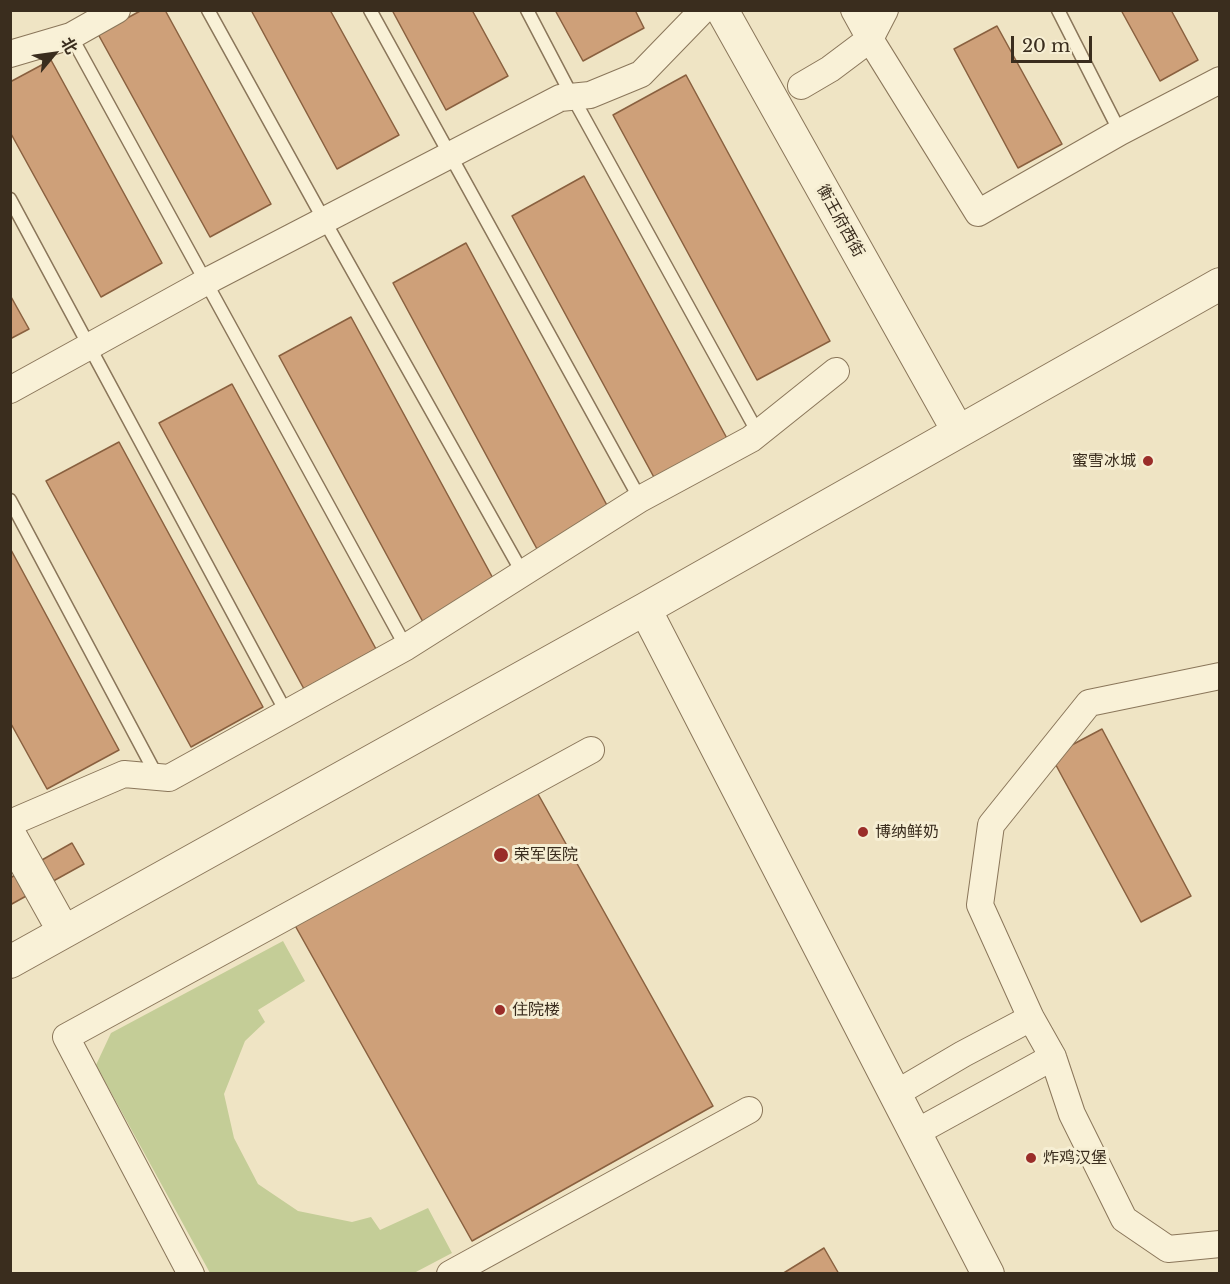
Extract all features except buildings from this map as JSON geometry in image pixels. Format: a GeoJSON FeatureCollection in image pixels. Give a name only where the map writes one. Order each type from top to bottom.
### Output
{"type":"FeatureCollection","features":[{"type":"Feature","properties":{"kind":"street"},"geometry":{"type":"LineString","coordinates":[[10,54],[71,36],[117,10]]}},
{"type":"Feature","properties":{"kind":"street"},"geometry":{"type":"LineString","coordinates":[[10,390],[206,281],[560,98],[590,95],[641,74],[703,10]]}},
{"type":"Feature","properties":{"kind":"street","name":"衡王府西街"},"geometry":{"type":"LineString","coordinates":[[722,10],[958,431]]}},
{"type":"Feature","properties":{"kind":"street"},"geometry":{"type":"LineString","coordinates":[[854,10],[978,213],[1120,132],[1220,80]]}},
{"type":"Feature","properties":{"kind":"street"},"geometry":{"type":"LineString","coordinates":[[801,86],[830,69],[870,39],[885,10]]}},
{"type":"Feature","properties":{"kind":"street"},"geometry":{"type":"LineString","coordinates":[[10,962],[645,609],[1220,284]]}},
{"type":"Feature","properties":{"kind":"street"},"geometry":{"type":"LineString","coordinates":[[10,823],[124,774],[169,778],[406,647],[522,572],[640,500],[758,433],[836,371]]}},
{"type":"Feature","properties":{"kind":"street"},"geometry":{"type":"LineString","coordinates":[[645,609],[988,1274]]}},
{"type":"Feature","properties":{"kind":"street"},"geometry":{"type":"LineString","coordinates":[[1220,676],[1089,703],[991,825],[980,905],[1031,1018],[1053,1057],[1072,1114],[1124,1220],[1168,1249],[1220,1244]]}},
{"type":"Feature","properties":{"kind":"street"},"geometry":{"type":"LineString","coordinates":[[191,1274],[66,1037],[591,750]]}},
{"type":"Feature","properties":{"kind":"street"},"geometry":{"type":"LineString","coordinates":[[10,835],[64,932]]}},
{"type":"Feature","properties":{"kind":"street"},"geometry":{"type":"LineString","coordinates":[[896,1094],[963,1054],[1031,1018]]}},
{"type":"Feature","properties":{"kind":"street"},"geometry":{"type":"LineString","coordinates":[[915,1133],[1053,1057]]}},
{"type":"Feature","properties":{"kind":"street"},"geometry":{"type":"LineString","coordinates":[[450,1274],[750,1110]]}},
{"type":"Feature","properties":{"kind":"lane"},"geometry":{"type":"LineString","coordinates":[[208,10],[522,572]]}},
{"type":"Feature","properties":{"kind":"lane"},"geometry":{"type":"LineString","coordinates":[[370,10],[640,500]]}},
{"type":"Feature","properties":{"kind":"lane"},"geometry":{"type":"LineString","coordinates":[[527,10],[758,433]]}},
{"type":"Feature","properties":{"kind":"lane"},"geometry":{"type":"LineString","coordinates":[[1058,10],[1120,132]]}},
{"type":"Feature","properties":{"kind":"lane"},"geometry":{"type":"LineString","coordinates":[[71,36],[406,647]]}},
{"type":"Feature","properties":{"kind":"lane"},"geometry":{"type":"LineString","coordinates":[[10,199],[286,712]]}},
{"type":"Feature","properties":{"kind":"lane"},"geometry":{"type":"LineString","coordinates":[[10,500],[157,776]]}},
{"type":"Feature","properties":{"kind":"green space"},"geometry":{"type":"Polygon","coordinates":[[[283,941],[305,981],[258,1010],[265,1022],[245,1041],[224,1094],[234,1138],[258,1184],[298,1211],[352,1222],[371,1217],[380,1230],[428,1208],[452,1253],[414,1273],[210,1273],[96,1065],[111,1033],[283,941]]]}},
{"type":"Feature","properties":{"kind":"place","name":"蜜雪冰城"},"geometry":{"type":"Point","coordinates":[1148,461]}},
{"type":"Feature","properties":{"kind":"place","name":"博纳鲜奶"},"geometry":{"type":"Point","coordinates":[863,832]}},
{"type":"Feature","properties":{"kind":"place","name":"荣军医院"},"geometry":{"type":"Point","coordinates":[501,855]}},
{"type":"Feature","properties":{"kind":"place","name":"住院楼"},"geometry":{"type":"Point","coordinates":[500,1010]}},
{"type":"Feature","properties":{"kind":"place","name":"炸鸡汉堡"},"geometry":{"type":"Point","coordinates":[1031,1158]}}]}
